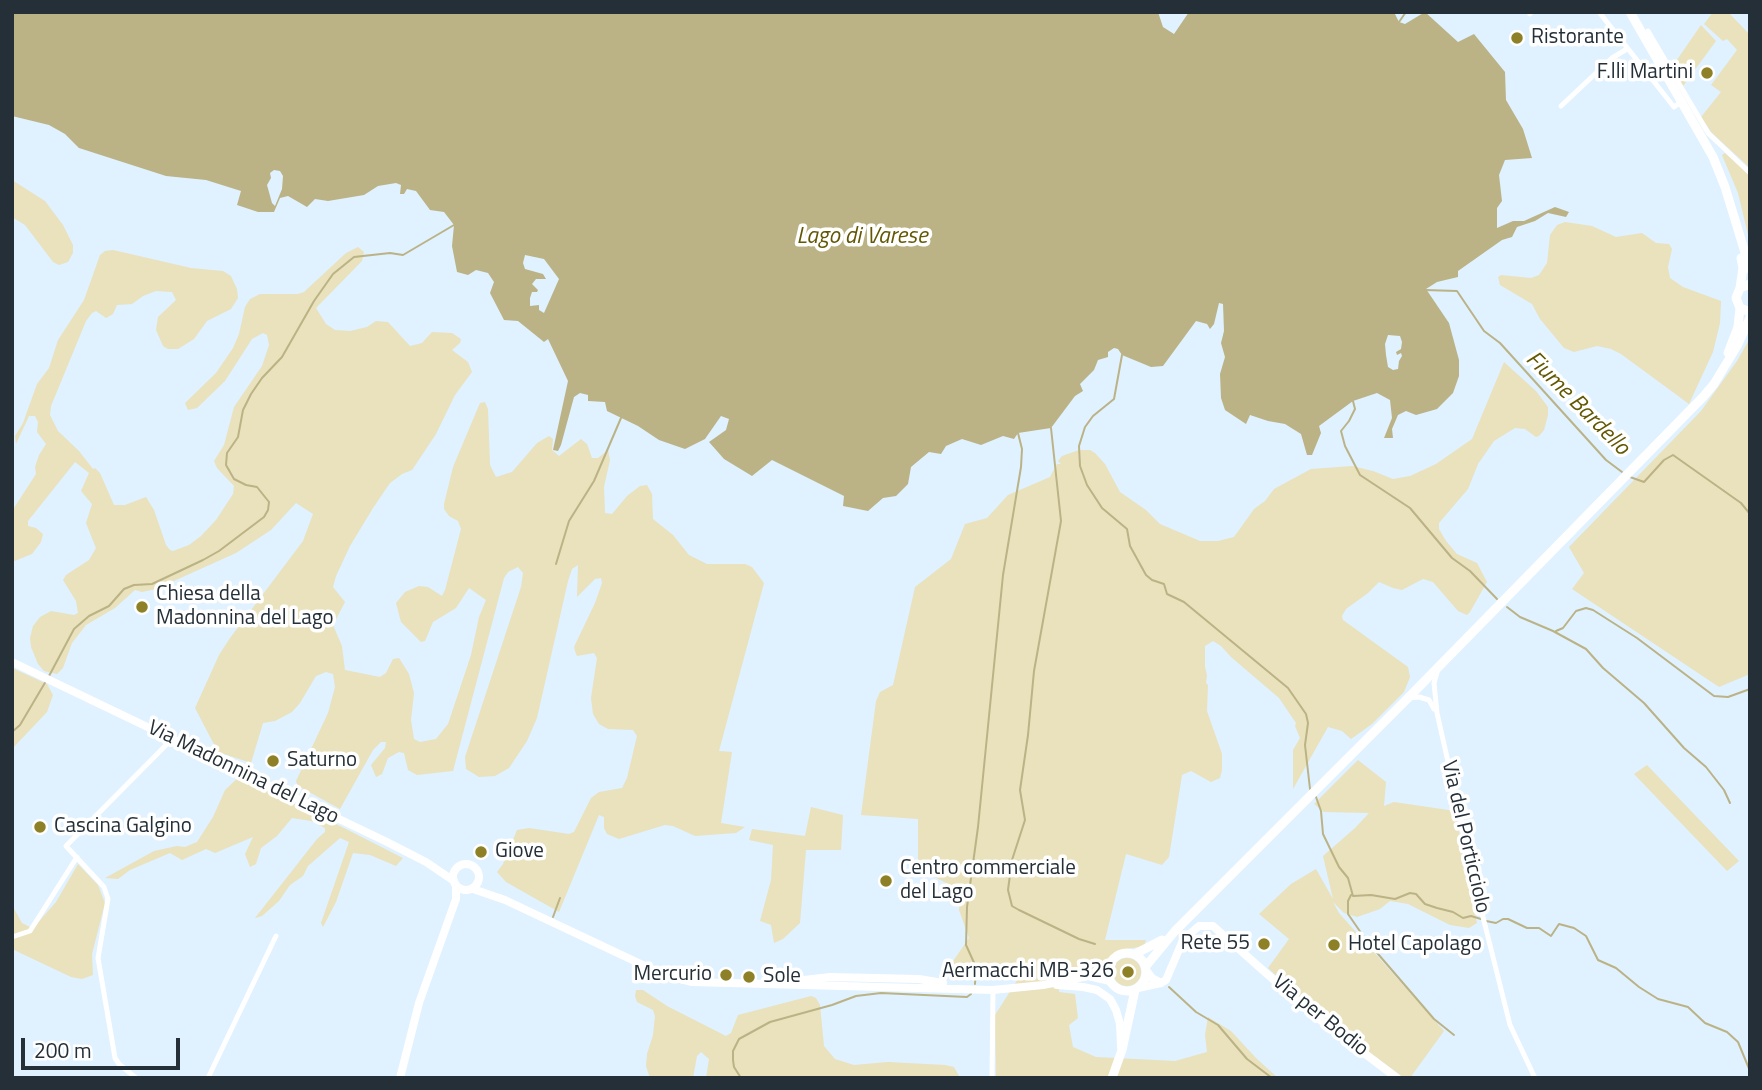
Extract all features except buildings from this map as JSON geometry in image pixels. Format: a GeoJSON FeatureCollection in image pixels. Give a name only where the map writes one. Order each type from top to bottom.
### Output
{"type":"FeatureCollection","features":[{"type":"Feature","properties":{"kind":"main road"},"geometry":{"type":"LineString","coordinates":[[1630,12],[1678,104],[1713,157],[1750,269]]}},
{"type":"Feature","properties":{"kind":"main road"},"geometry":{"type":"LineString","coordinates":[[1722,371],[1745,310],[1736,298],[1745,286],[1735,222]]}},
{"type":"Feature","properties":{"kind":"main road"},"geometry":{"type":"LineString","coordinates":[[1112,1078],[1122,1050],[1127,1018],[1136,989],[1145,980],[1146,968],[1175,932],[1703,397],[1737,346],[1750,318]]}},
{"type":"Feature","properties":{"kind":"main road","name":"Via Madonnina del Lago"},"geometry":{"type":"LineString","coordinates":[[12,662],[426,862],[446,868],[458,867]]}},
{"type":"Feature","properties":{"kind":"main road","name":"Via Madonnina del Lago"},"geometry":{"type":"LineString","coordinates":[[426,862],[455,883]]}},
{"type":"Feature","properties":{"kind":"main road"},"geometry":{"type":"LineString","coordinates":[[400,1078],[419,1003],[456,900],[453,876],[458,867],[470,864],[477,869],[486,887],[505,900]]}},
{"type":"Feature","properties":{"kind":"main road"},"geometry":{"type":"LineString","coordinates":[[456,900],[471,889],[480,877]]}},
{"type":"Feature","properties":{"kind":"main road"},"geometry":{"type":"LineString","coordinates":[[455,883],[459,888],[505,900],[662,974],[691,982],[962,987]]}},
{"type":"Feature","properties":{"kind":"main road","name":"Via per Bodio"},"geometry":{"type":"LineString","coordinates":[[1161,983],[1169,975],[1182,940],[1199,926],[1213,926],[1311,1013],[1397,1078]]}},
{"type":"Feature","properties":{"kind":"main road"},"geometry":{"type":"LineString","coordinates":[[750,985],[863,978],[919,979],[993,990],[1043,985],[1088,976],[1124,953],[1135,954],[1149,949],[1175,932]]}},
{"type":"Feature","properties":{"kind":"main road"},"geometry":{"type":"LineString","coordinates":[[1135,954],[1152,978],[1161,983]]}},
{"type":"Feature","properties":{"kind":"main road"},"geometry":{"type":"LineString","coordinates":[[1110,981],[1108,974],[1111,962]]}},
{"type":"Feature","properties":{"kind":"main road"},"geometry":{"type":"LineString","coordinates":[[1088,976],[1110,981],[1119,989],[1127,1018]]}},
{"type":"Feature","properties":{"kind":"main road"},"geometry":{"type":"LineString","coordinates":[[828,986],[859,982],[863,978]]}},
{"type":"Feature","properties":{"kind":"main road"},"geometry":{"type":"LineString","coordinates":[[863,978],[869,983],[903,987]]}},
{"type":"Feature","properties":{"kind":"main road"},"geometry":{"type":"LineString","coordinates":[[1119,989],[1136,989],[1161,983]]}},
{"type":"Feature","properties":{"kind":"main road"},"geometry":{"type":"LineString","coordinates":[[1043,985],[1083,987],[1097,990],[1110,999],[1120,1024],[1122,1050]]}},
{"type":"Feature","properties":{"kind":"street"},"geometry":{"type":"LineString","coordinates":[[1599,12],[1627,49],[1678,104]]}},
{"type":"Feature","properties":{"kind":"street"},"geometry":{"type":"LineString","coordinates":[[1648,31],[1708,133],[1750,173]]}},
{"type":"Feature","properties":{"kind":"street"},"geometry":{"type":"LineString","coordinates":[[1561,106],[1612,58],[1627,49]]}},
{"type":"Feature","properties":{"kind":"street","name":"Via del Porticciolo"},"geometry":{"type":"LineString","coordinates":[[1440,665],[1434,683],[1437,713],[1483,915],[1510,1026],[1535,1078]]}},
{"type":"Feature","properties":{"kind":"street"},"geometry":{"type":"LineString","coordinates":[[1408,698],[1429,700],[1437,713]]}},
{"type":"Feature","properties":{"kind":"street"},"geometry":{"type":"LineString","coordinates":[[135,1078],[116,1058],[98,958],[108,899],[104,887],[66,846],[172,739]]}},
{"type":"Feature","properties":{"kind":"street"},"geometry":{"type":"LineString","coordinates":[[12,937],[30,931],[77,858]]}},
{"type":"Feature","properties":{"kind":"street"},"geometry":{"type":"LineString","coordinates":[[208,1078],[276,936]]}},
{"type":"Feature","properties":{"kind":"street"},"geometry":{"type":"LineString","coordinates":[[992,1078],[993,990]]}},
{"type":"Feature","properties":{"kind":"shaded area"},"geometry":{"type":"Polygon","coordinates":[[[1713,12],[1728,12],[1750,35],[1750,168],[1712,133],[1701,117],[1721,92],[1711,85],[1737,50],[1727,39],[1723,41],[1704,24],[1713,12]]]}},
{"type":"Feature","properties":{"kind":"shaded area"},"geometry":{"type":"Polygon","coordinates":[[[1701,25],[1716,41],[1683,86],[1672,67],[1701,25]]]}},
{"type":"Feature","properties":{"kind":"shaded area"},"geometry":{"type":"Polygon","coordinates":[[[1725,153],[1750,175],[1750,243],[1738,193],[1722,155],[1725,153]]]}},
{"type":"Feature","properties":{"kind":"shaded area"},"geometry":{"type":"Polygon","coordinates":[[[12,180],[45,201],[63,225],[73,245],[73,253],[68,262],[59,265],[53,262],[25,225],[12,217],[12,180]]]}},
{"type":"Feature","properties":{"kind":"shaded area"},"geometry":{"type":"Polygon","coordinates":[[[1565,222],[1592,226],[1616,237],[1642,233],[1656,243],[1669,244],[1672,249],[1668,267],[1670,278],[1683,287],[1721,301],[1720,323],[1713,352],[1689,404],[1611,349],[1597,346],[1574,352],[1564,348],[1540,319],[1532,304],[1500,285],[1498,277],[1501,275],[1531,278],[1539,275],[1547,263],[1550,235],[1557,225],[1565,222]]]}},
{"type":"Feature","properties":{"kind":"shaded area"},"geometry":{"type":"Polygon","coordinates":[[[358,247],[364,252],[362,261],[316,308],[326,324],[335,330],[350,331],[367,327],[376,321],[388,322],[410,346],[422,343],[432,332],[452,333],[461,339],[452,350],[468,362],[472,372],[455,395],[436,434],[412,470],[390,483],[373,508],[336,576],[333,587],[345,602],[333,625],[342,646],[345,670],[380,677],[386,673],[393,659],[399,658],[409,674],[414,693],[411,720],[414,739],[420,742],[436,739],[448,724],[486,600],[469,588],[456,608],[433,622],[425,641],[421,642],[401,622],[396,603],[405,592],[419,586],[428,587],[442,596],[445,590],[461,529],[458,521],[444,509],[444,504],[453,467],[480,403],[485,402],[488,409],[490,465],[496,477],[512,472],[537,443],[549,436],[553,439],[552,450],[559,456],[581,439],[587,444],[592,458],[598,458],[608,450],[610,460],[604,487],[605,513],[612,514],[627,496],[640,486],[647,485],[652,494],[653,519],[673,535],[689,555],[707,564],[745,564],[752,567],[764,583],[719,751],[732,752],[721,823],[745,827],[736,833],[695,836],[665,825],[619,839],[607,834],[604,817],[599,815],[559,912],[506,882],[497,872],[517,830],[529,828],[569,834],[574,832],[591,798],[599,792],[622,788],[627,778],[637,736],[633,730],[608,729],[599,724],[593,714],[591,698],[597,658],[594,653],[577,656],[574,647],[602,583],[601,578],[595,579],[577,597],[578,565],[572,569],[568,581],[537,718],[527,741],[509,768],[495,776],[479,777],[466,769],[465,757],[521,587],[523,573],[518,567],[508,572],[504,578],[453,771],[417,775],[408,770],[404,753],[399,752],[388,758],[382,774],[376,777],[371,765],[385,748],[386,742],[381,742],[373,750],[340,809],[298,786],[296,781],[328,713],[335,687],[333,674],[326,672],[316,676],[292,712],[275,721],[263,723],[251,763],[218,752],[195,708],[219,655],[303,541],[313,514],[296,503],[271,530],[236,553],[156,589],[142,592],[135,590],[115,608],[86,625],[72,643],[63,668],[57,674],[44,671],[38,664],[31,647],[33,626],[40,617],[51,611],[74,615],[78,613],[76,601],[63,580],[66,575],[89,560],[96,548],[86,523],[92,504],[81,491],[89,473],[75,462],[28,521],[28,526],[43,534],[41,542],[32,554],[12,562],[12,511],[36,474],[39,455],[46,444],[37,432],[38,422],[35,416],[29,416],[16,444],[15,436],[23,423],[37,384],[49,368],[58,340],[84,300],[100,255],[113,250],[191,268],[223,271],[231,276],[237,289],[238,298],[231,309],[207,321],[194,339],[178,349],[163,346],[156,330],[158,317],[176,300],[172,292],[156,291],[132,304],[117,305],[113,314],[106,318],[96,311],[92,313],[86,321],[51,406],[50,415],[58,431],[93,469],[100,473],[114,505],[125,505],[146,497],[154,510],[166,545],[173,551],[189,545],[201,536],[216,520],[233,494],[234,486],[214,461],[224,445],[234,407],[262,366],[269,345],[267,335],[263,333],[252,339],[225,381],[197,408],[188,410],[185,403],[216,373],[233,348],[245,307],[250,299],[260,294],[304,292],[346,253],[358,247]]]}},
{"type":"Feature","properties":{"kind":"shaded area"},"geometry":{"type":"Polygon","coordinates":[[[1750,338],[1750,674],[1719,687],[1572,589],[1584,573],[1569,547],[1701,411],[1750,338]]]}},
{"type":"Feature","properties":{"kind":"shaded area"},"geometry":{"type":"Polygon","coordinates":[[[1504,362],[1536,391],[1548,407],[1548,415],[1544,430],[1539,436],[1536,437],[1525,429],[1515,428],[1494,441],[1478,464],[1468,489],[1439,523],[1439,529],[1446,541],[1457,554],[1477,563],[1487,582],[1470,612],[1467,615],[1458,611],[1433,582],[1423,579],[1402,590],[1379,582],[1346,609],[1343,620],[1408,667],[1410,677],[1404,692],[1372,724],[1351,739],[1342,731],[1328,727],[1293,789],[1293,750],[1300,738],[1296,723],[1279,698],[1221,646],[1213,641],[1205,646],[1207,711],[1222,754],[1220,778],[1211,782],[1191,771],[1182,775],[1169,857],[1162,865],[1126,854],[1105,940],[1146,940],[1144,946],[1121,950],[1088,971],[1058,978],[1059,992],[1075,994],[1078,1018],[1069,1025],[1073,1047],[1096,1057],[1175,1061],[1207,1052],[1205,1035],[1208,1017],[1231,1031],[1278,1078],[996,1078],[995,1015],[1018,979],[968,975],[949,967],[969,938],[959,910],[961,891],[918,868],[918,819],[861,815],[876,701],[880,692],[893,685],[915,587],[951,559],[965,524],[987,518],[1008,495],[1050,477],[1057,464],[1061,464],[1058,461],[1062,456],[1079,450],[1095,453],[1105,464],[1120,492],[1146,510],[1160,524],[1200,541],[1218,541],[1234,537],[1254,509],[1265,501],[1274,489],[1311,469],[1352,466],[1393,479],[1410,476],[1436,464],[1472,439],[1504,362]]]}},
{"type":"Feature","properties":{"kind":"shaded area"},"geometry":{"type":"Polygon","coordinates":[[[12,668],[47,684],[53,695],[47,712],[12,749],[12,668]]]}},
{"type":"Feature","properties":{"kind":"shaded area"},"geometry":{"type":"Polygon","coordinates":[[[1358,760],[1386,782],[1384,806],[1394,802],[1455,811],[1477,923],[1469,928],[1450,925],[1408,904],[1390,901],[1380,909],[1357,917],[1344,913],[1333,902],[1339,913],[1444,1031],[1410,1078],[1404,1078],[1313,1010],[1268,968],[1289,939],[1259,914],[1291,884],[1316,869],[1333,899],[1323,856],[1369,813],[1324,812],[1314,804],[1358,760]]]}},
{"type":"Feature","properties":{"kind":"shaded area"},"geometry":{"type":"Polygon","coordinates":[[[1647,765],[1739,861],[1727,871],[1634,774],[1647,765]]]}},
{"type":"Feature","properties":{"kind":"shaded area"},"geometry":{"type":"Polygon","coordinates":[[[239,777],[403,858],[396,866],[370,855],[353,853],[336,902],[323,927],[321,923],[349,842],[340,838],[308,866],[303,876],[290,885],[279,901],[262,916],[255,918],[325,832],[325,828],[311,821],[292,818],[277,836],[261,848],[256,864],[250,867],[245,854],[253,837],[215,853],[206,849],[182,860],[170,853],[130,870],[118,879],[105,878],[154,851],[185,847],[197,842],[213,817],[225,790],[239,777]]]}},
{"type":"Feature","properties":{"kind":"shaded area"},"geometry":{"type":"Polygon","coordinates":[[[811,807],[843,815],[841,850],[806,850],[800,923],[783,939],[774,943],[771,925],[760,921],[771,880],[773,845],[749,840],[752,829],[805,836],[811,807]]]}},
{"type":"Feature","properties":{"kind":"shaded area"},"geometry":{"type":"Polygon","coordinates":[[[78,864],[98,885],[105,903],[92,954],[93,975],[82,979],[71,977],[12,949],[12,905],[22,923],[32,928],[56,902],[78,864]]]}},
{"type":"Feature","properties":{"kind":"shaded area"},"geometry":{"type":"Polygon","coordinates":[[[1127,958],[1137,962],[1141,972],[1137,982],[1127,986],[1117,982],[1113,972],[1117,962],[1127,958]]]}},
{"type":"Feature","properties":{"kind":"shaded area"},"geometry":{"type":"Polygon","coordinates":[[[636,990],[643,990],[667,1006],[726,1036],[731,1033],[738,1015],[811,996],[816,998],[820,1005],[824,1046],[835,1059],[854,1065],[888,1062],[945,1065],[954,1067],[959,1076],[706,1078],[709,1059],[701,1052],[697,1056],[693,1078],[650,1078],[646,1066],[655,1016],[653,1010],[637,1002],[636,990]]]}},
{"type":"Feature","properties":{"kind":"water","name":"Lago di Varese"},"geometry":{"type":"Polygon","coordinates":[[[12,12],[1158,12],[1163,27],[1174,34],[1189,12],[1394,12],[1399,22],[1405,24],[1425,12],[1458,42],[1474,34],[1505,72],[1506,100],[1523,129],[1532,158],[1505,160],[1499,175],[1502,201],[1497,208],[1497,228],[1513,221],[1524,221],[1555,207],[1569,212],[1566,217],[1548,213],[1517,227],[1512,237],[1502,240],[1458,271],[1458,277],[1437,282],[1426,289],[1449,323],[1459,360],[1459,376],[1453,393],[1437,409],[1416,415],[1406,411],[1398,415],[1392,429],[1393,438],[1384,438],[1392,418],[1390,400],[1377,393],[1353,401],[1319,426],[1321,433],[1312,455],[1307,455],[1301,434],[1285,424],[1250,415],[1246,424],[1225,410],[1221,398],[1220,374],[1225,357],[1221,343],[1224,331],[1223,304],[1219,303],[1214,324],[1210,329],[1207,324],[1196,321],[1163,366],[1151,367],[1122,355],[1114,348],[1108,352],[1108,357],[1098,360],[1094,370],[1080,384],[1083,391],[1075,396],[1051,428],[1018,433],[1014,439],[1003,436],[981,445],[962,439],[946,446],[941,454],[929,452],[911,467],[908,484],[896,496],[883,498],[868,511],[843,506],[844,496],[772,460],[752,476],[724,459],[709,442],[726,430],[729,419],[721,416],[705,439],[685,449],[659,440],[607,411],[605,402],[588,401],[588,395],[580,393],[574,397],[561,445],[558,451],[553,450],[568,381],[548,339],[544,342],[518,321],[504,320],[490,293],[494,282],[488,273],[476,270],[468,275],[457,272],[452,246],[454,225],[444,212],[430,210],[416,191],[407,189],[404,194],[400,194],[401,185],[396,183],[378,186],[364,195],[328,201],[315,199],[307,207],[288,196],[280,198],[274,212],[258,212],[237,205],[241,191],[206,180],[166,176],[79,148],[65,134],[49,125],[12,116],[12,12]],[[274,170],[270,173],[271,178],[267,185],[275,206],[282,189],[283,176],[280,171],[274,170]],[[525,255],[525,269],[543,274],[546,279],[536,279],[532,284],[538,290],[532,292],[530,298],[530,306],[539,305],[539,310],[544,313],[559,279],[544,259],[525,255]],[[1388,335],[1385,344],[1388,367],[1398,369],[1402,356],[1396,352],[1401,349],[1400,336],[1388,335]]]}},
{"type":"Feature","properties":{"kind":"waterway"},"geometry":{"type":"LineString","coordinates":[[1399,22],[1406,12]]}},
{"type":"Feature","properties":{"kind":"waterway"},"geometry":{"type":"LineString","coordinates":[[49,676],[74,629],[89,616],[109,606],[124,589],[134,585],[152,584],[203,560],[264,517],[269,502],[257,487],[234,479],[226,465],[227,453],[238,437],[243,410],[251,394],[282,357],[333,274],[354,257],[390,253],[403,255],[454,225]]}},
{"type":"Feature","properties":{"kind":"waterway","name":"Fiume Bardello"},"geometry":{"type":"LineString","coordinates":[[1425,290],[1457,291],[1484,331],[1500,343],[1606,460],[1622,472]]}},
{"type":"Feature","properties":{"kind":"waterway"},"geometry":{"type":"LineString","coordinates":[[1122,355],[1114,399],[1093,416],[1085,427],[1079,446],[1080,466],[1087,485],[1102,508],[1127,529],[1130,546],[1146,575],[1164,584],[1167,594],[1184,602],[1288,688],[1306,714],[1308,723],[1305,745],[1310,789]]}},
{"type":"Feature","properties":{"kind":"waterway"},"geometry":{"type":"LineString","coordinates":[[1353,401],[1355,409],[1341,431],[1345,446],[1360,475],[1410,508],[1452,558],[1470,571],[1497,599]]}},
{"type":"Feature","properties":{"kind":"waterway"},"geometry":{"type":"LineString","coordinates":[[556,564],[569,521],[594,481],[621,418]]}},
{"type":"Feature","properties":{"kind":"waterway"},"geometry":{"type":"LineString","coordinates":[[1051,428],[1061,521],[1034,671],[1020,790],[1025,820],[1012,860],[1008,890],[1012,906],[1079,939],[1095,944]]}},
{"type":"Feature","properties":{"kind":"waterway"},"geometry":{"type":"LineString","coordinates":[[975,984],[976,967],[966,945],[967,907],[978,827],[1003,575],[1021,467],[1022,449],[1018,433]]}},
{"type":"Feature","properties":{"kind":"waterway","name":"Fiume Bardello"},"geometry":{"type":"LineString","coordinates":[[1630,477],[1644,482],[1664,460],[1673,455],[1741,503],[1750,514]]}},
{"type":"Feature","properties":{"kind":"waterway"},"geometry":{"type":"LineString","coordinates":[[1507,607],[1520,617],[1586,649],[1603,668],[1644,703],[1684,748],[1706,767],[1724,790],[1730,803]]}},
{"type":"Feature","properties":{"kind":"waterway"},"geometry":{"type":"LineString","coordinates":[[1556,631],[1563,628],[1576,611],[1586,608],[1593,610],[1637,638],[1714,696],[1728,697],[1750,689]]}},
{"type":"Feature","properties":{"kind":"waterway"},"geometry":{"type":"LineString","coordinates":[[12,732],[20,725],[46,681]]}},
{"type":"Feature","properties":{"kind":"waterway"},"geometry":{"type":"LineString","coordinates":[[1316,797],[1321,811],[1323,834],[1339,867],[1348,878],[1353,896],[1371,895],[1395,899],[1410,893],[1416,894],[1425,904],[1453,912],[1463,918],[1471,916],[1481,919]]}},
{"type":"Feature","properties":{"kind":"waterway"},"geometry":{"type":"LineString","coordinates":[[1351,895],[1348,914],[1366,940],[1434,1019],[1454,1035]]}},
{"type":"Feature","properties":{"kind":"waterway"},"geometry":{"type":"LineString","coordinates":[[553,917],[560,898]]}},
{"type":"Feature","properties":{"kind":"waterway"},"geometry":{"type":"LineString","coordinates":[[1486,921],[1496,923],[1508,919],[1527,928],[1539,928],[1551,936],[1559,924],[1574,928],[1586,936],[1598,960],[1616,968],[1658,999],[1688,1007],[1705,1023],[1727,1032],[1738,1042],[1750,1071]]}},
{"type":"Feature","properties":{"kind":"waterway"},"geometry":{"type":"LineString","coordinates":[[1169,987],[1196,1012],[1218,1025],[1247,1059],[1272,1078]]}},
{"type":"Feature","properties":{"kind":"waterway"},"geometry":{"type":"LineString","coordinates":[[741,1078],[733,1060],[733,1051],[739,1039],[770,1022],[856,996],[881,993],[967,997],[971,994]]}},
{"type":"Feature","properties":{"kind":"place","name":"Ristorante"},"geometry":{"type":"Point","coordinates":[1517,38]}},
{"type":"Feature","properties":{"kind":"place","name":"F.lli Martini"},"geometry":{"type":"Point","coordinates":[1707,73]}},
{"type":"Feature","properties":{"kind":"place","name":"Chiesa della Madonnina del Lago"},"geometry":{"type":"Point","coordinates":[142,607]}},
{"type":"Feature","properties":{"kind":"place","name":"Saturno"},"geometry":{"type":"Point","coordinates":[273,761]}},
{"type":"Feature","properties":{"kind":"place","name":"Cascina Galgino"},"geometry":{"type":"Point","coordinates":[40,827]}},
{"type":"Feature","properties":{"kind":"place","name":"Giove"},"geometry":{"type":"Point","coordinates":[481,852]}},
{"type":"Feature","properties":{"kind":"place","name":"Centro commerciale del Lago"},"geometry":{"type":"Point","coordinates":[886,881]}},
{"type":"Feature","properties":{"kind":"place","name":"Rete 55"},"geometry":{"type":"Point","coordinates":[1264,944]}},
{"type":"Feature","properties":{"kind":"place","name":"Hotel Capolago"},"geometry":{"type":"Point","coordinates":[1334,945]}},
{"type":"Feature","properties":{"kind":"place","name":"Aermacchi MB-326"},"geometry":{"type":"Point","coordinates":[1128,972]}},
{"type":"Feature","properties":{"kind":"place","name":"Mercurio"},"geometry":{"type":"Point","coordinates":[726,975]}},
{"type":"Feature","properties":{"kind":"place","name":"Sole"},"geometry":{"type":"Point","coordinates":[749,977]}}]}
